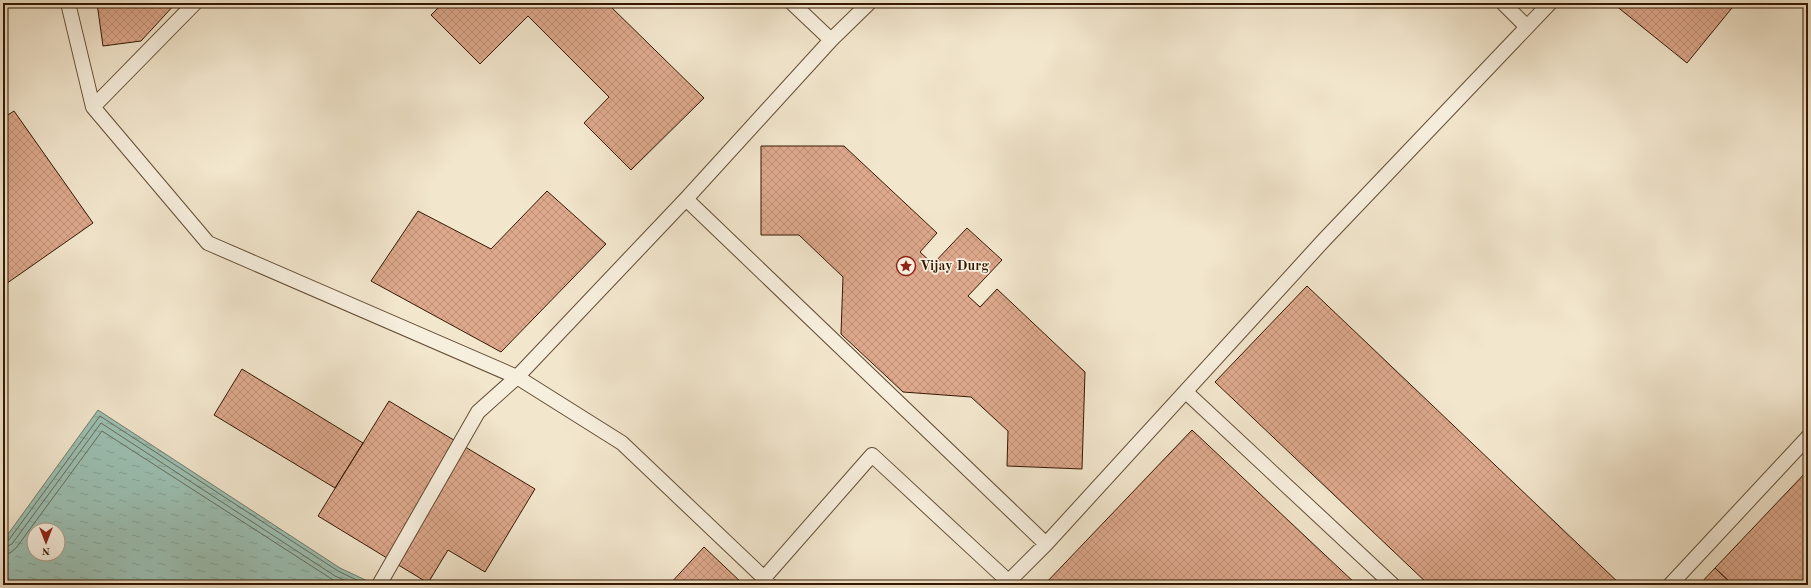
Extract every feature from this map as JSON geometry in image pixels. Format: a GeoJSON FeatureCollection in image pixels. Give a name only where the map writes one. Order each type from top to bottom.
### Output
{"type":"FeatureCollection","features":[{"type":"Feature","properties":{"kind":"lane"},"geometry":{"type":"LineString","coordinates":[[68,3],[93,107],[208,243],[517,377],[622,443],[767,582],[872,455],[1007,583],[1046,544],[1324,240],[1550,3]]}},
{"type":"Feature","properties":{"kind":"lane"},"geometry":{"type":"LineString","coordinates":[[93,107],[195,3]]}},
{"type":"Feature","properties":{"kind":"lane"},"geometry":{"type":"LineString","coordinates":[[792,3],[830,40]]}},
{"type":"Feature","properties":{"kind":"lane"},"geometry":{"type":"LineString","coordinates":[[379,585],[478,412],[517,377],[686,199],[830,40],[868,3]]}},
{"type":"Feature","properties":{"kind":"lane"},"geometry":{"type":"LineString","coordinates":[[1503,3],[1527,27]]}},
{"type":"Feature","properties":{"kind":"lane"},"geometry":{"type":"LineString","coordinates":[[686,199],[1046,544]]}},
{"type":"Feature","properties":{"kind":"lane"},"geometry":{"type":"LineString","coordinates":[[1186,392],[1392,585]]}},
{"type":"Feature","properties":{"kind":"lane"},"geometry":{"type":"LineString","coordinates":[[1670,585],[1808,437]]}},
{"type":"Feature","properties":{"kind":"water"},"geometry":{"type":"Polygon","coordinates":[[[98,410],[340,568],[376,585],[3,585],[3,541],[98,410]]]}},
{"type":"Feature","properties":{"kind":"building"},"geometry":{"type":"Polygon","coordinates":[[[97,3],[176,3],[141,41],[103,46],[97,3]]]}},
{"type":"Feature","properties":{"kind":"building"},"geometry":{"type":"Polygon","coordinates":[[[443,3],[607,3],[704,98],[631,170],[584,123],[609,97],[528,16],[480,64],[431,15],[443,3]]]}},
{"type":"Feature","properties":{"kind":"building"},"geometry":{"type":"Polygon","coordinates":[[[1617,3],[1736,3],[1687,63],[1615,5],[1617,3]]]}},
{"type":"Feature","properties":{"kind":"building"},"geometry":{"type":"Polygon","coordinates":[[[14,111],[93,223],[3,286],[3,118],[14,111]]]}},
{"type":"Feature","properties":{"kind":"building"},"geometry":{"type":"Polygon","coordinates":[[[761,146],[844,146],[937,233],[920,252],[933,264],[967,228],[1002,260],[968,296],[980,307],[997,289],[1085,372],[1082,469],[1007,466],[1008,431],[971,397],[903,392],[841,334],[843,277],[799,235],[761,235],[761,146]]]}},
{"type":"Feature","properties":{"kind":"building"},"geometry":{"type":"Polygon","coordinates":[[[547,191],[606,244],[501,352],[371,281],[418,211],[491,249],[547,191]]]}},
{"type":"Feature","properties":{"kind":"building"},"geometry":{"type":"Polygon","coordinates":[[[1307,286],[1621,585],[1429,585],[1215,382],[1307,286]]]}},
{"type":"Feature","properties":{"kind":"building"},"geometry":{"type":"Polygon","coordinates":[[[242,369],[363,443],[335,488],[214,415],[242,369]]]}},
{"type":"Feature","properties":{"kind":"building"},"geometry":{"type":"Polygon","coordinates":[[[389,401],[535,489],[485,572],[448,550],[428,583],[318,516],[389,401]]]}},
{"type":"Feature","properties":{"kind":"building"},"geometry":{"type":"Polygon","coordinates":[[[1192,430],[1357,585],[1044,585],[1192,430]]]}},
{"type":"Feature","properties":{"kind":"building"},"geometry":{"type":"Polygon","coordinates":[[[1808,470],[1808,585],[1733,585],[1715,568],[1808,470]]]}},
{"type":"Feature","properties":{"kind":"building"},"geometry":{"type":"Polygon","coordinates":[[[704,547],[744,585],[669,585],[704,547]]]}},
{"type":"Feature","properties":{"kind":"building"},"geometry":{"type":"Polygon","coordinates":[[[1715,568],[1733,585],[1699,585],[1715,568]]]}},
{"type":"Feature","properties":{"kind":"place","name":"Vijay Durg"},"geometry":{"type":"Point","coordinates":[906,266]}}]}
